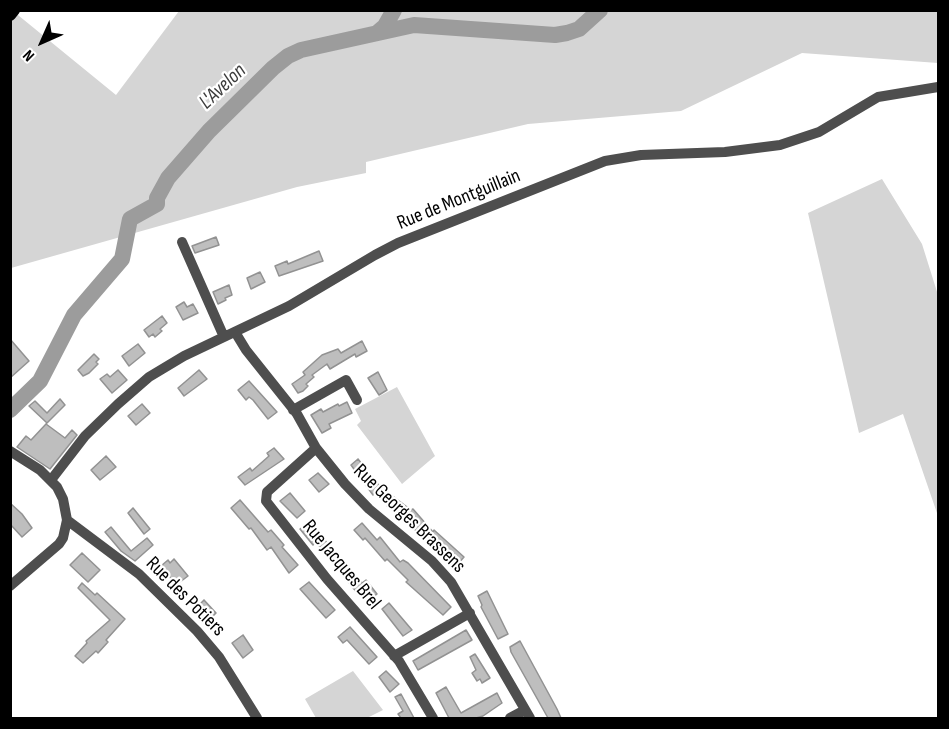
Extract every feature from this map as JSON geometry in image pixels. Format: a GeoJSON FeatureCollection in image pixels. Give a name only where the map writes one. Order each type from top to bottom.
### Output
{"type":"FeatureCollection","features":[{"type":"Feature","properties":{"kind":"main road"},"geometry":{"type":"LineString","coordinates":[[10,15],[14,10]]}},
{"type":"Feature","properties":{"kind":"street","name":"Rue de Montguillain"},"geometry":{"type":"LineString","coordinates":[[51,480],[85,436],[134,389],[166,367],[289,306],[398,243],[593,165],[617,158],[724,152],[780,145],[819,132],[878,97],[939,87]]}},
{"type":"Feature","properties":{"kind":"street"},"geometry":{"type":"LineString","coordinates":[[182,243],[224,337]]}},
{"type":"Feature","properties":{"kind":"street","name":"Rue Georges Brassens"},"geometry":{"type":"LineString","coordinates":[[235,332],[246,350],[293,410],[316,448],[340,478],[362,502],[439,568],[457,590],[528,714]]}},
{"type":"Feature","properties":{"kind":"street"},"geometry":{"type":"LineString","coordinates":[[293,410],[346,380],[357,400]]}},
{"type":"Feature","properties":{"kind":"street","name":"Rue Jacques Brel"},"geometry":{"type":"LineString","coordinates":[[316,448],[265,494],[268,504],[327,579],[394,656],[433,718]]}},
{"type":"Feature","properties":{"kind":"street"},"geometry":{"type":"LineString","coordinates":[[10,451],[51,480],[63,499],[67,520],[63,538],[58,544],[10,586]]}},
{"type":"Feature","properties":{"kind":"street","name":"Rue des Potiers"},"geometry":{"type":"LineString","coordinates":[[67,520],[139,574],[197,631],[219,657],[257,718]]}},
{"type":"Feature","properties":{"kind":"street"},"geometry":{"type":"LineString","coordinates":[[394,656],[470,613]]}},
{"type":"Feature","properties":{"kind":"street"},"geometry":{"type":"LineString","coordinates":[[510,718],[528,714]]}},
{"type":"Feature","properties":{"kind":"shaded area"},"geometry":{"type":"Polygon","coordinates":[[[11,11],[116,95],[179,11],[938,11],[938,63],[802,53],[681,111],[528,124],[366,162],[366,173],[297,187],[11,268],[11,11]]]}},
{"type":"Feature","properties":{"kind":"shaded area"},"geometry":{"type":"Polygon","coordinates":[[[882,179],[922,244],[938,295],[938,516],[903,414],[859,433],[808,213],[882,179]]]}},
{"type":"Feature","properties":{"kind":"shaded area"},"geometry":{"type":"Polygon","coordinates":[[[397,387],[435,456],[402,484],[357,425],[361,421],[355,409],[397,387]]]}},
{"type":"Feature","properties":{"kind":"shaded area"},"geometry":{"type":"Polygon","coordinates":[[[353,671],[383,710],[367,718],[316,718],[305,699],[353,671]]]}},
{"type":"Feature","properties":{"kind":"building"},"geometry":{"type":"Polygon","coordinates":[[[216,237],[219,245],[195,253],[192,246],[216,237]]]}},
{"type":"Feature","properties":{"kind":"building"},"geometry":{"type":"Polygon","coordinates":[[[319,251],[323,261],[279,276],[275,266],[287,261],[288,264],[319,251]]]}},
{"type":"Feature","properties":{"kind":"building"},"geometry":{"type":"Polygon","coordinates":[[[260,272],[265,282],[251,289],[247,278],[260,272]]]}},
{"type":"Feature","properties":{"kind":"building"},"geometry":{"type":"Polygon","coordinates":[[[229,285],[232,295],[218,304],[213,292],[229,285]]]}},
{"type":"Feature","properties":{"kind":"building"},"geometry":{"type":"Polygon","coordinates":[[[184,302],[187,307],[193,304],[198,313],[183,320],[176,307],[184,302]]]}},
{"type":"Feature","properties":{"kind":"building"},"geometry":{"type":"Polygon","coordinates":[[[162,316],[167,323],[155,337],[153,334],[149,337],[144,330],[162,316]]]}},
{"type":"Feature","properties":{"kind":"building"},"geometry":{"type":"Polygon","coordinates":[[[10,339],[29,361],[10,378],[10,339]]]}},
{"type":"Feature","properties":{"kind":"building"},"geometry":{"type":"Polygon","coordinates":[[[362,341],[367,351],[356,357],[355,354],[330,369],[327,364],[312,375],[314,377],[306,384],[308,386],[298,393],[292,384],[305,375],[303,372],[322,355],[338,349],[341,353],[362,341]]]}},
{"type":"Feature","properties":{"kind":"building"},"geometry":{"type":"Polygon","coordinates":[[[138,344],[145,353],[129,366],[122,356],[138,344]]]}},
{"type":"Feature","properties":{"kind":"building"},"geometry":{"type":"Polygon","coordinates":[[[94,354],[99,359],[96,362],[98,364],[83,376],[78,370],[94,354]]]}},
{"type":"Feature","properties":{"kind":"building"},"geometry":{"type":"Polygon","coordinates":[[[118,370],[127,380],[112,393],[100,379],[107,374],[110,377],[118,370]]]}},
{"type":"Feature","properties":{"kind":"building"},"geometry":{"type":"Polygon","coordinates":[[[199,370],[207,379],[184,396],[178,388],[199,370]]]}},
{"type":"Feature","properties":{"kind":"building"},"geometry":{"type":"Polygon","coordinates":[[[378,372],[387,390],[379,395],[368,378],[378,372]]]}},
{"type":"Feature","properties":{"kind":"building"},"geometry":{"type":"Polygon","coordinates":[[[249,381],[277,412],[268,419],[253,400],[249,397],[246,400],[238,390],[249,381]]]}},
{"type":"Feature","properties":{"kind":"building"},"geometry":{"type":"Polygon","coordinates":[[[60,399],[65,405],[47,423],[29,406],[35,401],[47,413],[60,399]]]}},
{"type":"Feature","properties":{"kind":"building"},"geometry":{"type":"Polygon","coordinates":[[[347,402],[352,413],[329,424],[331,428],[322,433],[311,415],[321,409],[323,412],[347,402]]]}},
{"type":"Feature","properties":{"kind":"building"},"geometry":{"type":"Polygon","coordinates":[[[142,404],[150,413],[136,425],[128,416],[142,404]]]}},
{"type":"Feature","properties":{"kind":"building"},"geometry":{"type":"Polygon","coordinates":[[[46,424],[65,438],[72,430],[77,435],[50,469],[17,447],[26,436],[31,440],[46,424]]]}},
{"type":"Feature","properties":{"kind":"building"},"geometry":{"type":"Polygon","coordinates":[[[274,448],[284,459],[245,485],[238,477],[250,468],[252,471],[269,456],[267,453],[274,448]]]}},
{"type":"Feature","properties":{"kind":"building"},"geometry":{"type":"Polygon","coordinates":[[[106,456],[116,467],[100,480],[91,470],[106,456]]]}},
{"type":"Feature","properties":{"kind":"building"},"geometry":{"type":"Polygon","coordinates":[[[358,459],[381,488],[373,495],[351,465],[358,459]]]}},
{"type":"Feature","properties":{"kind":"building"},"geometry":{"type":"Polygon","coordinates":[[[318,473],[329,484],[319,492],[309,480],[318,473]]]}},
{"type":"Feature","properties":{"kind":"building"},"geometry":{"type":"Polygon","coordinates":[[[290,493],[305,511],[297,518],[280,501],[290,493]]]}},
{"type":"Feature","properties":{"kind":"building"},"geometry":{"type":"Polygon","coordinates":[[[394,497],[411,510],[413,509],[433,532],[434,530],[464,557],[457,565],[417,532],[400,512],[393,511],[387,506],[394,497]]]}},
{"type":"Feature","properties":{"kind":"building"},"geometry":{"type":"Polygon","coordinates":[[[240,500],[268,532],[271,530],[298,565],[289,573],[271,547],[267,550],[251,528],[249,529],[231,508],[240,500]]]}},
{"type":"Feature","properties":{"kind":"building"},"geometry":{"type":"Polygon","coordinates":[[[10,503],[32,528],[22,537],[10,524],[10,503]]]}},
{"type":"Feature","properties":{"kind":"building"},"geometry":{"type":"Polygon","coordinates":[[[133,508],[150,529],[144,534],[128,513],[133,508]]]}},
{"type":"Feature","properties":{"kind":"building"},"geometry":{"type":"Polygon","coordinates":[[[309,522],[362,583],[366,580],[377,594],[368,601],[360,592],[358,594],[316,542],[313,545],[300,529],[309,522]]]}},
{"type":"Feature","properties":{"kind":"building"},"geometry":{"type":"Polygon","coordinates":[[[362,523],[377,540],[380,537],[400,562],[403,560],[408,563],[451,607],[443,615],[406,582],[408,580],[387,559],[385,561],[365,538],[363,540],[354,530],[362,523]]]}},
{"type":"Feature","properties":{"kind":"building"},"geometry":{"type":"Polygon","coordinates":[[[111,527],[131,551],[147,538],[153,545],[135,561],[121,551],[105,532],[111,527]]]}},
{"type":"Feature","properties":{"kind":"building"},"geometry":{"type":"Polygon","coordinates":[[[82,553],[100,570],[88,582],[70,565],[82,553]]]}},
{"type":"Feature","properties":{"kind":"building"},"geometry":{"type":"Polygon","coordinates":[[[174,559],[188,576],[176,585],[161,566],[168,560],[170,563],[174,559]]]}},
{"type":"Feature","properties":{"kind":"building"},"geometry":{"type":"Polygon","coordinates":[[[309,582],[335,610],[326,618],[300,589],[309,582]]]}},
{"type":"Feature","properties":{"kind":"building"},"geometry":{"type":"Polygon","coordinates":[[[82,583],[95,595],[97,593],[125,619],[106,640],[108,642],[98,653],[96,651],[83,663],[75,656],[87,643],[86,641],[110,620],[78,588],[82,583]]]}},
{"type":"Feature","properties":{"kind":"building"},"geometry":{"type":"Polygon","coordinates":[[[487,591],[508,634],[498,639],[481,607],[478,596],[487,591]]]}},
{"type":"Feature","properties":{"kind":"building"},"geometry":{"type":"Polygon","coordinates":[[[204,600],[216,613],[208,621],[196,608],[204,600]]]}},
{"type":"Feature","properties":{"kind":"building"},"geometry":{"type":"Polygon","coordinates":[[[389,603],[412,630],[403,636],[382,609],[389,603]]]}},
{"type":"Feature","properties":{"kind":"building"},"geometry":{"type":"Polygon","coordinates":[[[350,627],[377,657],[369,664],[347,640],[343,643],[338,637],[350,627]]]}},
{"type":"Feature","properties":{"kind":"building"},"geometry":{"type":"Polygon","coordinates":[[[466,630],[472,640],[418,670],[413,661],[466,630]]]}},
{"type":"Feature","properties":{"kind":"building"},"geometry":{"type":"Polygon","coordinates":[[[243,635],[253,650],[243,658],[232,643],[243,635]]]}},
{"type":"Feature","properties":{"kind":"building"},"geometry":{"type":"Polygon","coordinates":[[[520,641],[561,718],[548,718],[511,652],[510,647],[520,641]]]}},
{"type":"Feature","properties":{"kind":"building"},"geometry":{"type":"Polygon","coordinates":[[[475,654],[490,678],[482,683],[480,679],[477,681],[472,673],[476,670],[470,657],[475,654]]]}},
{"type":"Feature","properties":{"kind":"building"},"geometry":{"type":"Polygon","coordinates":[[[386,671],[399,684],[390,692],[379,677],[386,671]]]}},
{"type":"Feature","properties":{"kind":"building"},"geometry":{"type":"Polygon","coordinates":[[[446,687],[461,713],[497,693],[502,703],[476,718],[449,718],[436,693],[446,687]]]}},
{"type":"Feature","properties":{"kind":"building"},"geometry":{"type":"Polygon","coordinates":[[[401,694],[414,718],[401,718],[398,714],[403,711],[395,697],[401,694]]]}},
{"type":"Feature","properties":{"kind":"waterway"},"geometry":{"type":"LineString","coordinates":[[378,32],[385,26],[394,10]]}},
{"type":"Feature","properties":{"kind":"waterway","name":"L'Avelon"},"geometry":{"type":"LineString","coordinates":[[10,410],[40,381],[74,315],[122,259],[130,219],[157,204],[157,198],[168,178],[209,131],[288,56],[301,50],[414,25],[555,35],[579,29],[600,10]]}}]}
